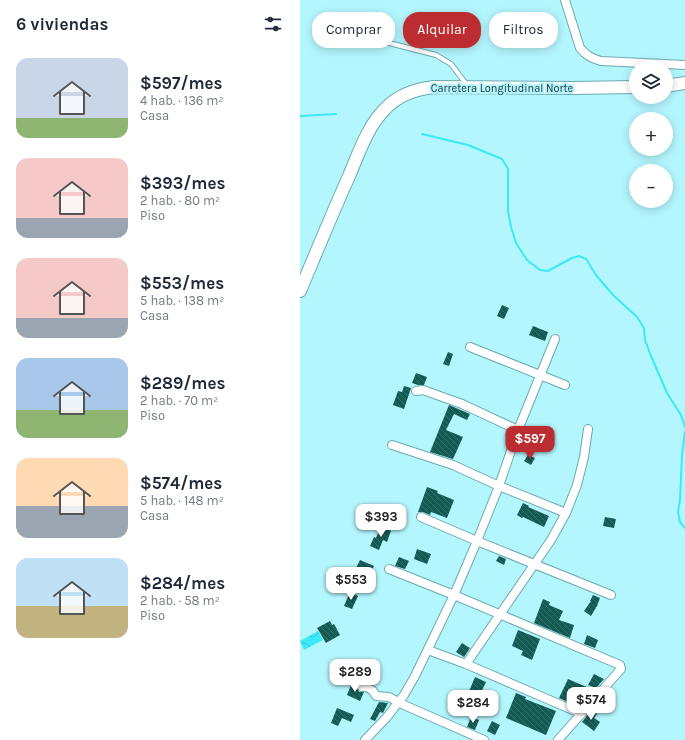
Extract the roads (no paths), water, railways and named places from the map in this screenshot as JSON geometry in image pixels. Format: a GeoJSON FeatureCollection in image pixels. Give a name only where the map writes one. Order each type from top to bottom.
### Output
{"type":"FeatureCollection","features":[{"type":"Feature","properties":{"kind":"main road"},"geometry":{"type":"LineString","coordinates":[[673,85],[685,83]]}},
{"type":"Feature","properties":{"kind":"main road","name":"Carretera Longitudinal Norte"},"geometry":{"type":"LineString","coordinates":[[300,291],[356,157],[372,125],[386,107],[397,99],[409,92],[434,87],[629,87]]}},
{"type":"Feature","properties":{"kind":"street"},"geometry":{"type":"LineString","coordinates":[[564,0],[580,48],[590,57],[601,61],[685,65]]}},
{"type":"Feature","properties":{"kind":"street"},"geometry":{"type":"LineString","coordinates":[[365,740],[400,702],[410,686],[428,650],[477,541],[518,430],[555,339]]}},
{"type":"Feature","properties":{"kind":"street"},"geometry":{"type":"LineString","coordinates":[[470,347],[540,376],[566,385]]}},
{"type":"Feature","properties":{"kind":"street"},"geometry":{"type":"LineString","coordinates":[[416,391],[423,390],[462,404],[518,430]]}},
{"type":"Feature","properties":{"kind":"street"},"geometry":{"type":"LineString","coordinates":[[466,664],[551,540],[566,513],[577,485],[584,457],[588,429]]}},
{"type":"Feature","properties":{"kind":"street"},"geometry":{"type":"LineString","coordinates":[[392,445],[453,465],[498,486],[566,513]]}},
{"type":"Feature","properties":{"kind":"street"},"geometry":{"type":"LineString","coordinates":[[421,517],[612,595]]}},
{"type":"Feature","properties":{"kind":"street"},"geometry":{"type":"LineString","coordinates":[[389,569],[620,665],[621,669],[558,740]]}},
{"type":"Feature","properties":{"kind":"street"},"geometry":{"type":"LineString","coordinates":[[428,650],[466,664],[582,714]]}},
{"type":"Feature","properties":{"kind":"street"},"geometry":{"type":"LineString","coordinates":[[362,687],[367,686],[376,696],[389,697],[484,740]]}},
{"type":"Feature","properties":{"kind":"lane"},"geometry":{"type":"LineString","coordinates":[[395,44],[436,55],[451,64],[469,86]]}},
{"type":"Feature","properties":{"kind":"water"},"geometry":{"type":"Polygon","coordinates":[[[318,631],[323,640],[304,650],[300,641],[318,631]]]}},
{"type":"Feature","properties":{"kind":"waterway"},"geometry":{"type":"LineString","coordinates":[[300,116],[336,114]]}},
{"type":"Feature","properties":{"kind":"waterway"},"geometry":{"type":"LineString","coordinates":[[422,134],[468,145],[502,159],[508,169],[508,211],[511,227],[516,243],[527,260],[540,270],[548,271],[572,258],[579,256],[586,259],[596,275],[613,295],[637,317],[644,328],[645,340],[651,356],[667,393],[681,415],[685,427]]}},
{"type":"Feature","properties":{"kind":"waterway"},"geometry":{"type":"LineString","coordinates":[[685,432],[678,512],[680,522],[685,528]]}}]}
